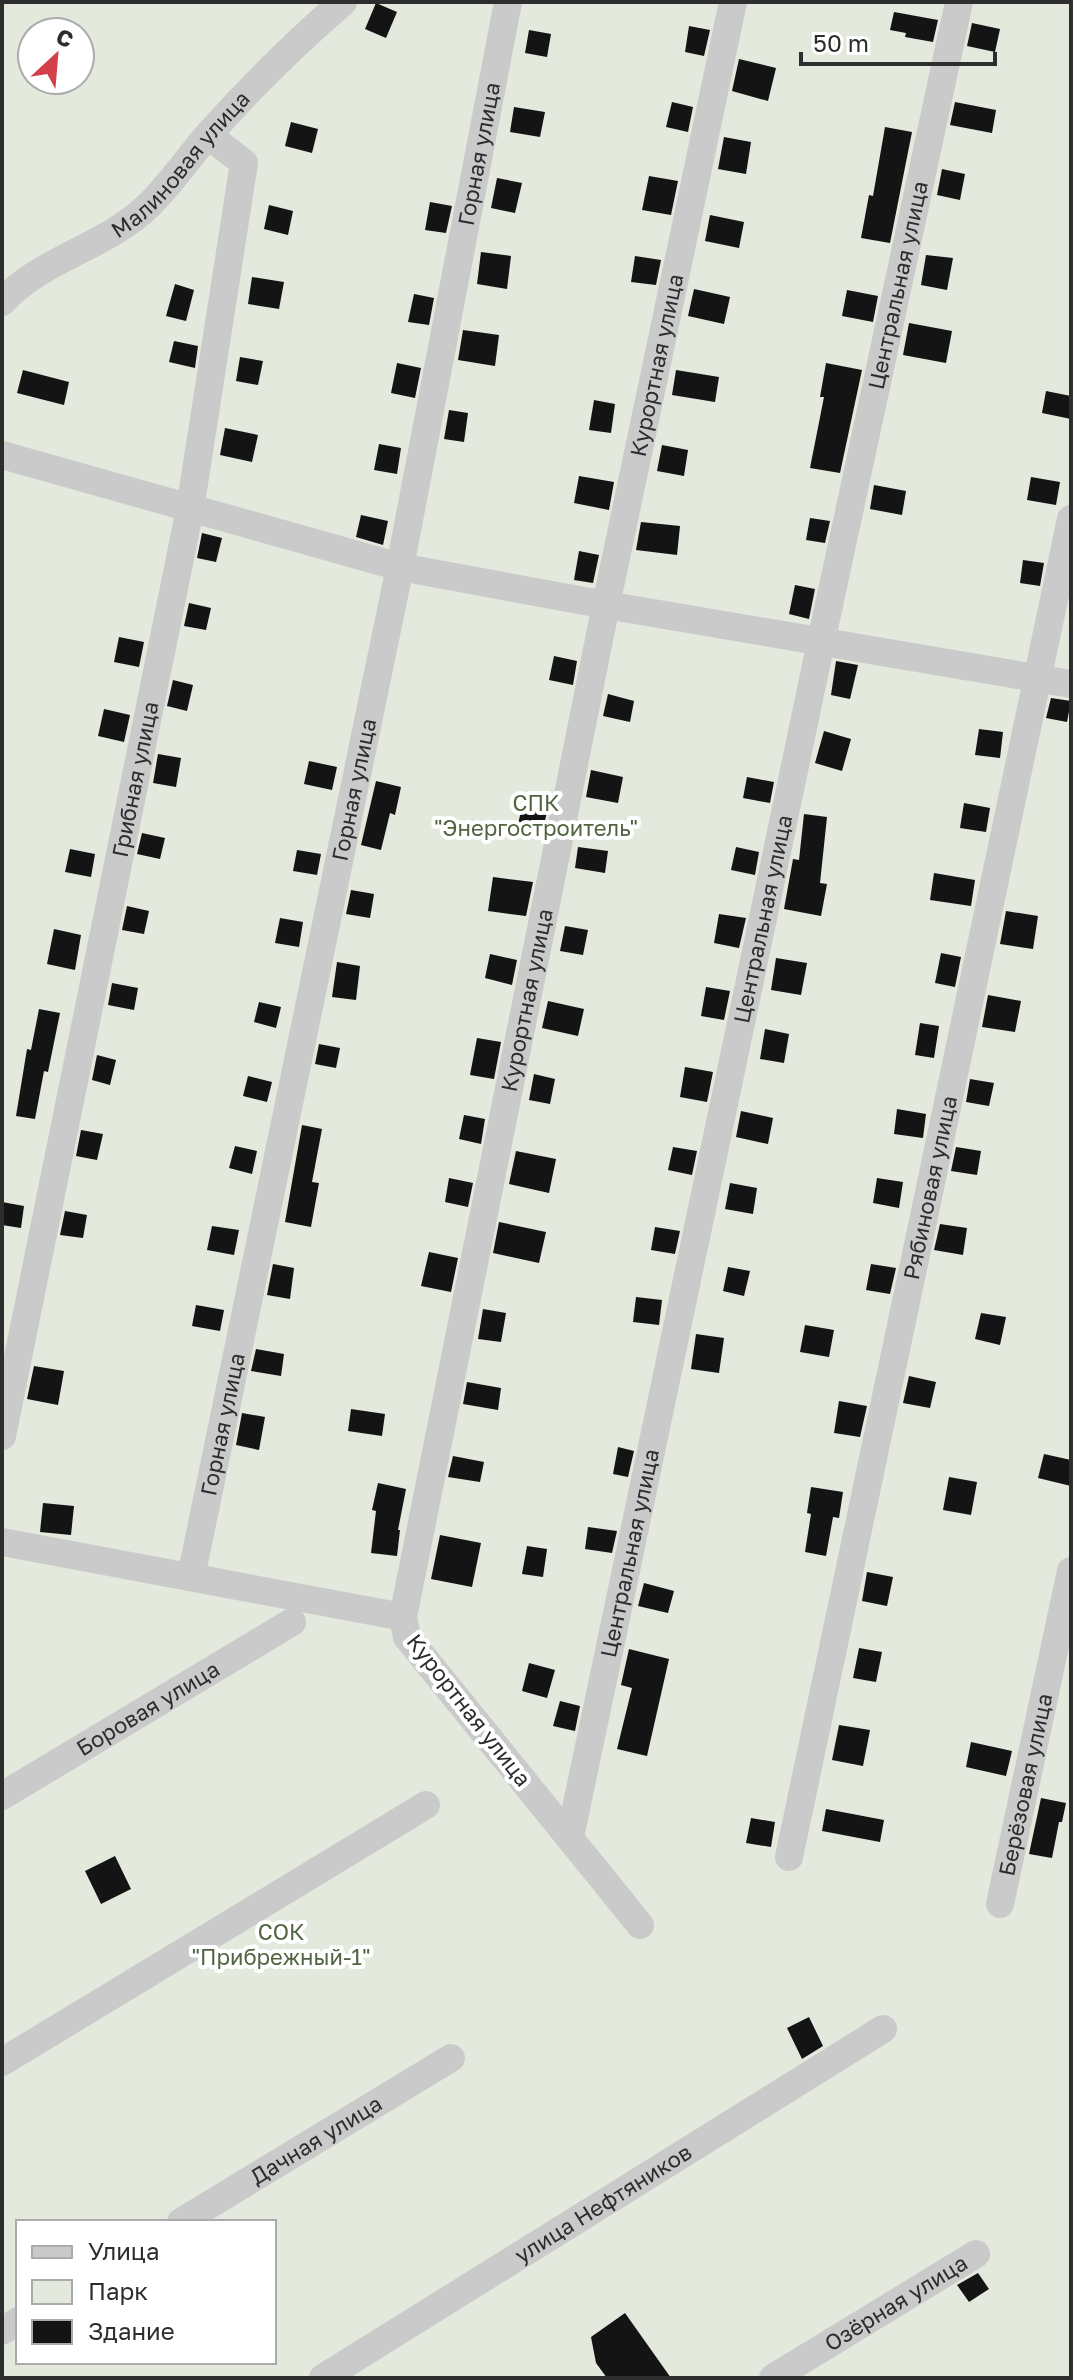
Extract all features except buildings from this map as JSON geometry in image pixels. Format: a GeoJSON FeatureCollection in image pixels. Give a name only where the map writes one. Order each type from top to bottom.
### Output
{"type":"FeatureCollection","features":[{"type":"Feature","properties":{"kind":"street","name":"Малиновая улица"},"geometry":{"type":"LineString","coordinates":[[2,302],[29,278],[118,229],[148,207],[208,135],[301,38],[343,2]]}},
{"type":"Feature","properties":{"kind":"street","name":"Горная улица"},"geometry":{"type":"LineString","coordinates":[[191,1577],[400,567],[508,2]]}},
{"type":"Feature","properties":{"kind":"street","name":"Курортная улица"},"geometry":{"type":"LineString","coordinates":[[640,1925],[407,1637],[403,1617],[606,605],[733,2]]}},
{"type":"Feature","properties":{"kind":"street","name":"Центральная улица"},"geometry":{"type":"LineString","coordinates":[[570,1837],[959,2]]}},
{"type":"Feature","properties":{"kind":"street","name":"Грибная улица"},"geometry":{"type":"LineString","coordinates":[[2,1436],[190,509],[244,163],[208,135]]}},
{"type":"Feature","properties":{"kind":"street"},"geometry":{"type":"LineString","coordinates":[[2,455],[400,567],[1071,684]]}},
{"type":"Feature","properties":{"kind":"street","name":"Рябиновая улица"},"geometry":{"type":"LineString","coordinates":[[789,1857],[1071,519]]}},
{"type":"Feature","properties":{"kind":"street"},"geometry":{"type":"LineString","coordinates":[[2,1542],[403,1617]]}},
{"type":"Feature","properties":{"kind":"street","name":"Берёзовая улица"},"geometry":{"type":"LineString","coordinates":[[1000,1904],[1071,1571]]}},
{"type":"Feature","properties":{"kind":"street","name":"Боровая улица"},"geometry":{"type":"LineString","coordinates":[[2,1796],[292,1622]]}},
{"type":"Feature","properties":{"kind":"street"},"geometry":{"type":"LineString","coordinates":[[2,2062],[426,1805]]}},
{"type":"Feature","properties":{"kind":"street","name":"улица Нефтяников"},"geometry":{"type":"LineString","coordinates":[[323,2378],[883,2029]]}},
{"type":"Feature","properties":{"kind":"street","name":"Дачная улица"},"geometry":{"type":"LineString","coordinates":[[184,2220],[451,2058]]}},
{"type":"Feature","properties":{"kind":"street","name":"Озёрная улица"},"geometry":{"type":"LineString","coordinates":[[773,2378],[976,2254]]}},
{"type":"Feature","properties":{"kind":"green space","name":"СПК \"Энергостроитель\""},"geometry":{"type":"Polygon","coordinates":[[[2,2],[1071,2],[1071,2378],[2,2378],[2,2]]]}},
{"type":"Feature","properties":{"kind":"park label","name":"СОК \"Прибрежный-1\""},"geometry":{"type":"Point","coordinates":[281,1944]}}]}
